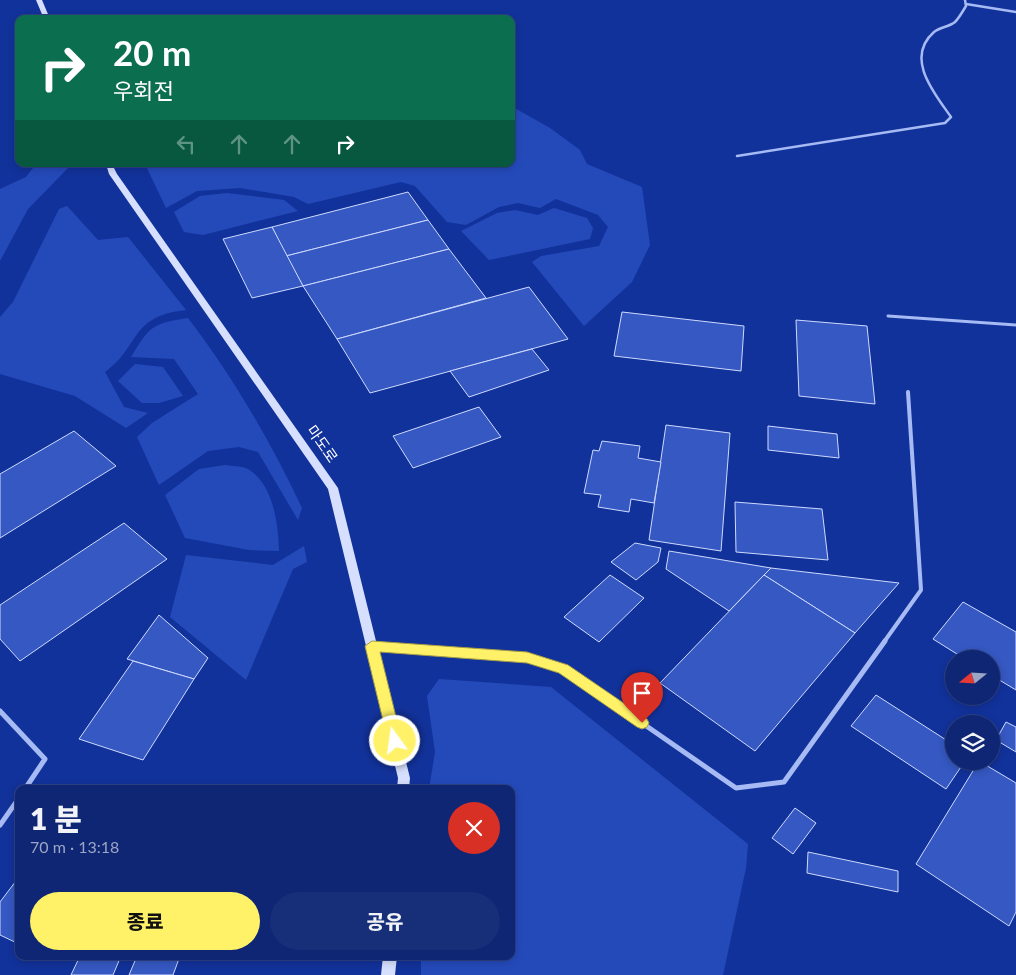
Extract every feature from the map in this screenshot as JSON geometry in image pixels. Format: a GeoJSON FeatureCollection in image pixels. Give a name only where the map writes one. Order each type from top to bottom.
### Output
{"type":"FeatureCollection","features":[{"type":"Feature","properties":{"kind":"main road"},"geometry":{"type":"LineString","coordinates":[[39,0],[45,15]]}},
{"type":"Feature","properties":{"kind":"main road","name":"마도로"},"geometry":{"type":"LineString","coordinates":[[110,167],[113,174],[333,488],[404,778],[403,785]]}},
{"type":"Feature","properties":{"kind":"main road"},"geometry":{"type":"LineString","coordinates":[[388,975],[390,960]]}},
{"type":"Feature","properties":{"kind":"lane"},"geometry":{"type":"LineString","coordinates":[[737,156],[945,124],[951,117],[925,79],[922,66],[923,49],[934,32],[955,22],[965,2],[1016,12]]}},
{"type":"Feature","properties":{"kind":"lane"},"geometry":{"type":"LineString","coordinates":[[888,316],[1016,325]]}},
{"type":"Feature","properties":{"kind":"lane"},"geometry":{"type":"LineString","coordinates":[[372,646],[527,657],[564,669],[736,788],[784,782],[921,590],[908,392]]}},
{"type":"Feature","properties":{"kind":"lane"},"geometry":{"type":"LineString","coordinates":[[0,710],[45,759],[28,785]]}},
{"type":"Feature","properties":{"kind":"lane"},"geometry":{"type":"LineString","coordinates":[[0,825],[15,804]]}},
{"type":"Feature","properties":{"kind":"shaded area"},"geometry":{"type":"Polygon","coordinates":[[[515,108],[550,128],[580,150],[587,164],[642,187],[650,245],[632,282],[584,326],[532,262],[541,256],[599,246],[608,227],[598,215],[556,199],[540,208],[518,203],[499,207],[466,225],[447,222],[415,186],[401,182],[308,204],[294,197],[240,188],[197,191],[166,208],[146,167],[515,167],[515,108]]]}},
{"type":"Feature","properties":{"kind":"shaded area"},"geometry":{"type":"Polygon","coordinates":[[[34,167],[69,167],[28,209],[0,261],[0,189],[26,177],[34,167]]]}},
{"type":"Feature","properties":{"kind":"shaded area"},"geometry":{"type":"Polygon","coordinates":[[[227,193],[284,200],[298,211],[203,235],[184,232],[174,212],[200,196],[227,193]]]}},
{"type":"Feature","properties":{"kind":"shaded area"},"geometry":{"type":"Polygon","coordinates":[[[67,206],[98,240],[128,237],[186,310],[168,313],[145,325],[125,352],[105,372],[124,407],[148,413],[126,428],[75,396],[0,374],[0,317],[13,302],[59,209],[67,206]]]}},
{"type":"Feature","properties":{"kind":"shaded area"},"geometry":{"type":"Polygon","coordinates":[[[554,208],[587,218],[593,228],[590,239],[489,260],[461,231],[497,213],[515,210],[538,215],[554,208]]]}},
{"type":"Feature","properties":{"kind":"shaded area"},"geometry":{"type":"Polygon","coordinates":[[[188,318],[236,387],[277,459],[302,508],[298,520],[258,452],[239,447],[208,451],[159,485],[137,437],[152,423],[198,394],[174,359],[131,357],[142,339],[153,328],[166,322],[188,318]]]}},
{"type":"Feature","properties":{"kind":"shaded area"},"geometry":{"type":"Polygon","coordinates":[[[135,364],[163,367],[183,396],[159,403],[142,403],[118,381],[135,364]]]}},
{"type":"Feature","properties":{"kind":"shaded area"},"geometry":{"type":"Polygon","coordinates":[[[225,465],[248,469],[264,485],[276,517],[279,551],[249,550],[185,538],[165,495],[199,469],[225,465]]]}},
{"type":"Feature","properties":{"kind":"shaded area"},"geometry":{"type":"Polygon","coordinates":[[[304,546],[307,562],[293,569],[246,680],[170,617],[186,555],[273,565],[304,546]]]}},
{"type":"Feature","properties":{"kind":"shaded area"},"geometry":{"type":"Polygon","coordinates":[[[439,679],[551,687],[748,844],[746,868],[723,975],[421,975],[421,960],[515,960],[515,785],[430,785],[435,752],[427,696],[439,679]]]}},
{"type":"Feature","properties":{"kind":"building"},"geometry":{"type":"Polygon","coordinates":[[[408,192],[428,220],[286,256],[272,227],[408,192]]]}},
{"type":"Feature","properties":{"kind":"building"},"geometry":{"type":"Polygon","coordinates":[[[428,220],[449,249],[303,286],[286,256],[428,220]]]}},
{"type":"Feature","properties":{"kind":"building"},"geometry":{"type":"Polygon","coordinates":[[[272,227],[303,286],[252,298],[223,239],[272,227]]]}},
{"type":"Feature","properties":{"kind":"building"},"geometry":{"type":"Polygon","coordinates":[[[449,249],[486,298],[337,339],[303,286],[449,249]]]}},
{"type":"Feature","properties":{"kind":"building"},"geometry":{"type":"Polygon","coordinates":[[[529,287],[568,339],[370,393],[337,339],[529,287]]]}},
{"type":"Feature","properties":{"kind":"building"},"geometry":{"type":"Polygon","coordinates":[[[622,312],[744,326],[741,371],[614,356],[622,312]]]}},
{"type":"Feature","properties":{"kind":"building"},"geometry":{"type":"Polygon","coordinates":[[[796,320],[867,326],[875,404],[799,396],[796,320]]]}},
{"type":"Feature","properties":{"kind":"building"},"geometry":{"type":"Polygon","coordinates":[[[532,349],[549,370],[469,397],[450,371],[532,349]]]}},
{"type":"Feature","properties":{"kind":"building"},"geometry":{"type":"Polygon","coordinates":[[[479,407],[501,437],[413,468],[393,436],[479,407]]]}},
{"type":"Feature","properties":{"kind":"building"},"geometry":{"type":"Polygon","coordinates":[[[666,425],[730,433],[721,551],[649,540],[666,425]]]}},
{"type":"Feature","properties":{"kind":"building"},"geometry":{"type":"Polygon","coordinates":[[[768,426],[837,434],[839,458],[768,450],[768,426]]]}},
{"type":"Feature","properties":{"kind":"building"},"geometry":{"type":"Polygon","coordinates":[[[74,431],[116,466],[0,538],[0,474],[74,431]]]}},
{"type":"Feature","properties":{"kind":"building"},"geometry":{"type":"Polygon","coordinates":[[[602,441],[640,446],[638,458],[661,462],[654,503],[631,499],[629,512],[598,507],[601,495],[584,493],[593,450],[599,451],[602,441]]]}},
{"type":"Feature","properties":{"kind":"building"},"geometry":{"type":"Polygon","coordinates":[[[735,502],[822,509],[828,560],[736,552],[735,502]]]}},
{"type":"Feature","properties":{"kind":"building"},"geometry":{"type":"Polygon","coordinates":[[[124,523],[167,559],[20,661],[0,639],[0,605],[124,523]]]}},
{"type":"Feature","properties":{"kind":"building"},"geometry":{"type":"Polygon","coordinates":[[[635,543],[661,548],[658,562],[636,580],[611,562],[635,543]]]}},
{"type":"Feature","properties":{"kind":"building"},"geometry":{"type":"Polygon","coordinates":[[[669,551],[771,568],[729,611],[666,569],[669,551]]]}},
{"type":"Feature","properties":{"kind":"building"},"geometry":{"type":"Polygon","coordinates":[[[771,568],[899,583],[855,633],[764,575],[771,568]]]}},
{"type":"Feature","properties":{"kind":"building"},"geometry":{"type":"Polygon","coordinates":[[[610,575],[644,598],[599,642],[564,617],[610,575]]]}},
{"type":"Feature","properties":{"kind":"building"},"geometry":{"type":"Polygon","coordinates":[[[764,575],[855,633],[755,751],[660,683],[764,575]]]}},
{"type":"Feature","properties":{"kind":"building"},"geometry":{"type":"Polygon","coordinates":[[[963,602],[1016,632],[1016,690],[1000,680],[1000,650],[951,650],[933,639],[963,602]]]}},
{"type":"Feature","properties":{"kind":"building"},"geometry":{"type":"Polygon","coordinates":[[[159,615],[208,658],[194,679],[127,659],[159,615]]]}},
{"type":"Feature","properties":{"kind":"building"},"geometry":{"type":"Polygon","coordinates":[[[133,661],[194,679],[143,760],[79,739],[133,661]]]}},
{"type":"Feature","properties":{"kind":"building"},"geometry":{"type":"Polygon","coordinates":[[[876,695],[945,739],[945,770],[959,770],[946,789],[851,726],[876,695]]]}},
{"type":"Feature","properties":{"kind":"building"},"geometry":{"type":"Polygon","coordinates":[[[1006,722],[1016,727],[1016,752],[1000,742],[1000,733],[1006,722]]]}},
{"type":"Feature","properties":{"kind":"building"},"geometry":{"type":"Polygon","coordinates":[[[973,770],[994,770],[1016,783],[1016,912],[1009,926],[916,864],[973,770]]]}},
{"type":"Feature","properties":{"kind":"building"},"geometry":{"type":"Polygon","coordinates":[[[795,808],[816,823],[793,854],[772,838],[795,808]]]}},
{"type":"Feature","properties":{"kind":"building"},"geometry":{"type":"Polygon","coordinates":[[[808,852],[898,871],[898,892],[807,873],[808,852]]]}},
{"type":"Feature","properties":{"kind":"building"},"geometry":{"type":"Polygon","coordinates":[[[15,882],[15,942],[0,935],[0,902],[15,882]]]}},
{"type":"Feature","properties":{"kind":"building"},"geometry":{"type":"Polygon","coordinates":[[[78,960],[119,960],[113,975],[71,975],[78,960]]]}},
{"type":"Feature","properties":{"kind":"building"},"geometry":{"type":"Polygon","coordinates":[[[135,960],[179,960],[173,975],[129,975],[135,960]]]}},
{"type":"Feature","properties":{"kind":"route"},"geometry":{"type":"LineString","coordinates":[[395,741],[372,646],[527,657],[564,669],[642,723]]}}]}
